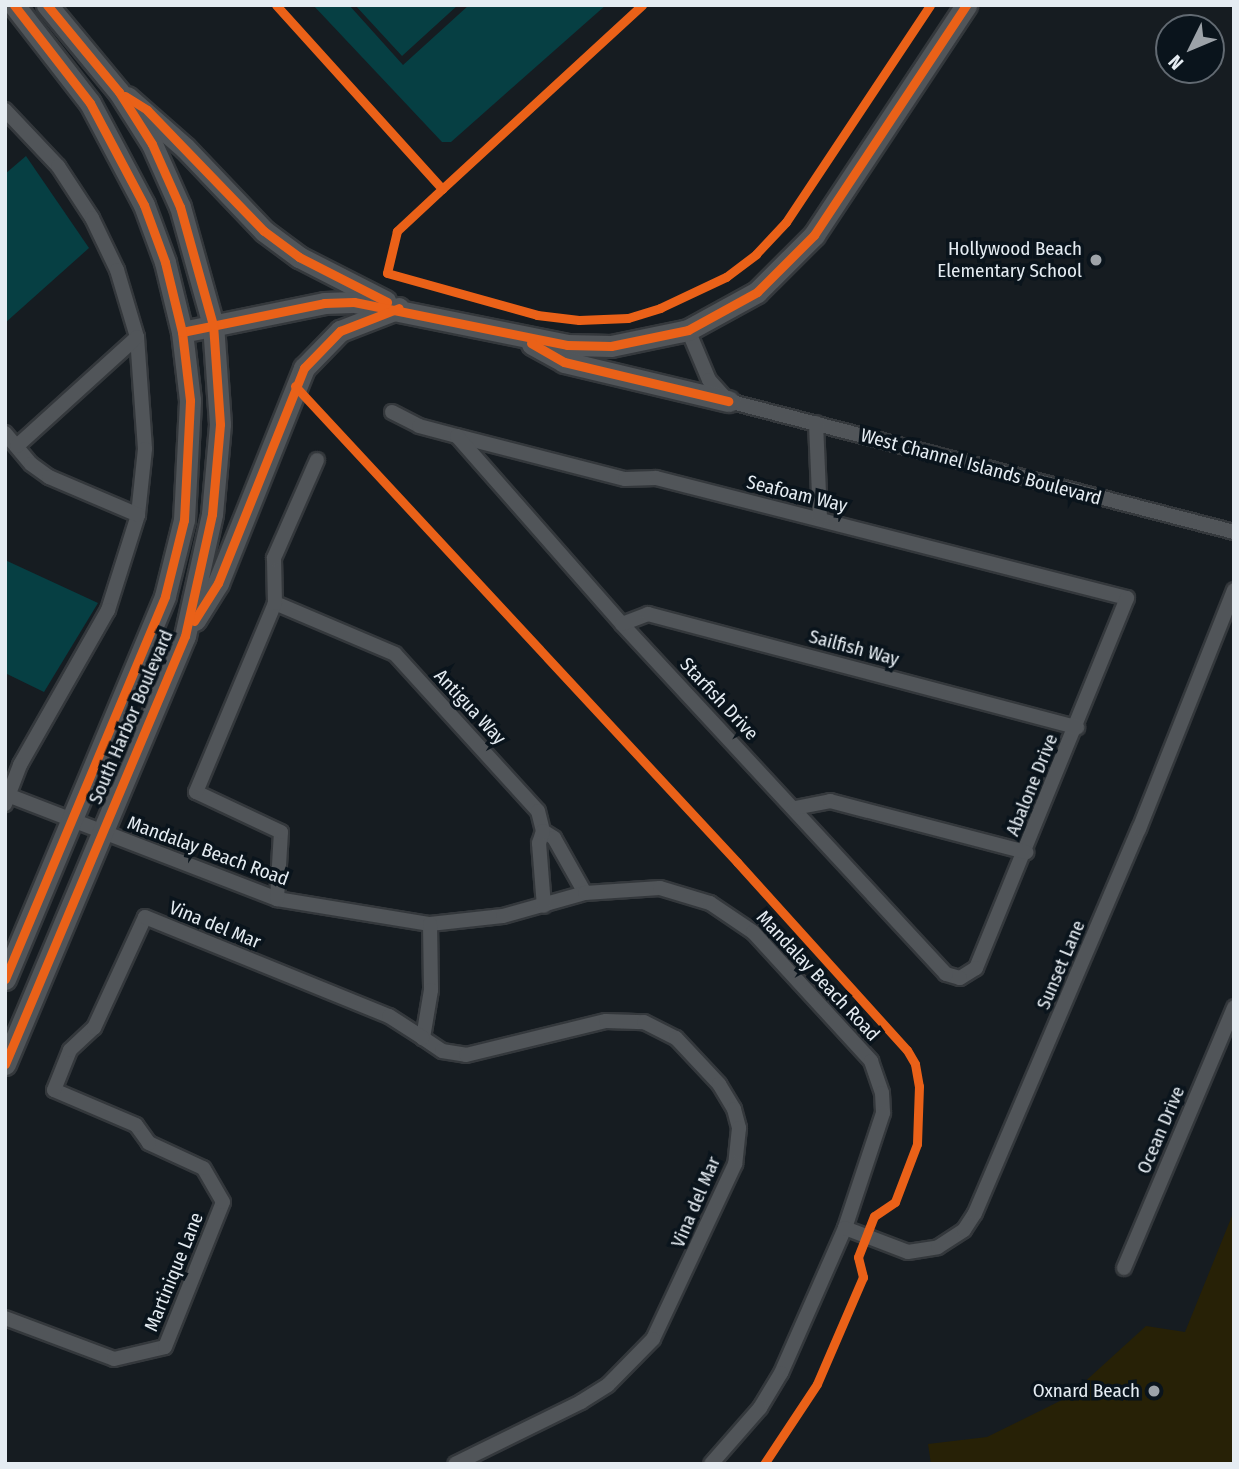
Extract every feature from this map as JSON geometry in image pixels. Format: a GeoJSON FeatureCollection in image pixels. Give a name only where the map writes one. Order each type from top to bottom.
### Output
{"type":"FeatureCollection","features":[{"type":"Feature","properties":{"kind":"main road"},"geometry":{"type":"LineString","coordinates":[[47,5],[119,92],[152,144],[180,207],[212,324]]}},
{"type":"Feature","properties":{"kind":"main road"},"geometry":{"type":"LineString","coordinates":[[688,330],[757,292],[814,235],[966,5]]}},
{"type":"Feature","properties":{"kind":"main road"},"geometry":{"type":"LineString","coordinates":[[16,7],[90,103],[120,154],[165,262],[182,332]]}},
{"type":"Feature","properties":{"kind":"main road"},"geometry":{"type":"LineString","coordinates":[[119,92],[147,110],[264,231],[299,257],[399,308]]}},
{"type":"Feature","properties":{"kind":"main road","name":"West Channel Islands Boulevard"},"geometry":{"type":"LineString","coordinates":[[182,332],[324,303],[399,308],[568,345],[611,346],[688,330]]}},
{"type":"Feature","properties":{"kind":"main road"},"geometry":{"type":"LineString","coordinates":[[185,636],[218,583],[303,368],[340,331],[399,308]]}},
{"type":"Feature","properties":{"kind":"main road","name":"South Harbor Boulevard"},"geometry":{"type":"LineString","coordinates":[[5,1064],[185,636],[205,551],[217,472],[219,374],[212,324]]}},
{"type":"Feature","properties":{"kind":"main road","name":"South Harbor Boulevard"},"geometry":{"type":"LineString","coordinates":[[5,979],[165,596],[184,520],[190,400],[182,332]]}},
{"type":"Feature","properties":{"kind":"main road","name":"West Channel Islands Boulevard"},"geometry":{"type":"LineString","coordinates":[[515,334],[564,362],[728,401]]}},
{"type":"Feature","properties":{"kind":"street"},"geometry":{"type":"LineString","coordinates":[[5,110],[58,166],[92,218],[117,270],[137,337],[145,449],[138,514],[108,610],[20,765],[7,798]]}},
{"type":"Feature","properties":{"kind":"street"},"geometry":{"type":"LineString","coordinates":[[688,330],[709,380],[728,401]]}},
{"type":"Feature","properties":{"kind":"street"},"geometry":{"type":"LineString","coordinates":[[17,446],[137,337]]}},
{"type":"Feature","properties":{"kind":"street","name":"West Channel Islands Boulevard"},"geometry":{"type":"LineString","coordinates":[[728,401],[1234,533]]}},
{"type":"Feature","properties":{"kind":"street","name":"Seafoam Way"},"geometry":{"type":"LineString","coordinates":[[392,412],[419,426],[625,479],[656,478],[1127,598]]}},
{"type":"Feature","properties":{"kind":"street"},"geometry":{"type":"LineString","coordinates":[[816,423],[820,519]]}},
{"type":"Feature","properties":{"kind":"street"},"geometry":{"type":"LineString","coordinates":[[5,433],[48,477],[138,514]]}},
{"type":"Feature","properties":{"kind":"street","name":"Starfish Drive"},"geometry":{"type":"LineString","coordinates":[[457,436],[622,624],[946,974],[960,978]]}},
{"type":"Feature","properties":{"kind":"street"},"geometry":{"type":"LineString","coordinates":[[277,899],[281,832],[196,792],[275,603],[274,558],[317,460]]}},
{"type":"Feature","properties":{"kind":"street","name":"Sunset Lane"},"geometry":{"type":"LineString","coordinates":[[845,1228],[908,1252],[938,1247],[964,1230],[975,1213],[1139,829],[1234,590]]}},
{"type":"Feature","properties":{"kind":"street","name":"Abalone Drive"},"geometry":{"type":"LineString","coordinates":[[960,978],[976,968],[1026,852],[1127,598]]}},
{"type":"Feature","properties":{"kind":"street","name":"Antigua Way"},"geometry":{"type":"LineString","coordinates":[[275,603],[395,654],[538,811],[543,831],[554,838],[584,893]]}},
{"type":"Feature","properties":{"kind":"street","name":"Sailfish Way"},"geometry":{"type":"LineString","coordinates":[[622,624],[648,614],[1077,727]]}},
{"type":"Feature","properties":{"kind":"street","name":"Mandalay Beach Road"},"geometry":{"type":"LineString","coordinates":[[7,798],[277,899],[430,924],[544,906],[584,893],[660,888],[688,894],[734,917],[871,1061],[882,1093],[883,1112],[845,1228],[781,1373],[760,1408],[711,1464]]}},
{"type":"Feature","properties":{"kind":"street"},"geometry":{"type":"LineString","coordinates":[[794,808],[830,801],[1026,852]]}},
{"type":"Feature","properties":{"kind":"street"},"geometry":{"type":"LineString","coordinates":[[543,831],[540,856],[544,906]]}},
{"type":"Feature","properties":{"kind":"street"},"geometry":{"type":"LineString","coordinates":[[540,856],[561,851]]}},
{"type":"Feature","properties":{"kind":"street","name":"Vina del Mar"},"geometry":{"type":"LineString","coordinates":[[145,917],[389,1016],[442,1051],[466,1055],[606,1021],[644,1022],[676,1038],[719,1084],[734,1109],[739,1128],[735,1164],[670,1310],[646,1347],[608,1385],[581,1402],[455,1464]]}},
{"type":"Feature","properties":{"kind":"street","name":"Martinique Lane"},"geometry":{"type":"LineString","coordinates":[[5,1318],[114,1359],[165,1347],[223,1202],[203,1168],[149,1143],[136,1125],[54,1090],[71,1050],[94,1028],[145,917]]}},
{"type":"Feature","properties":{"kind":"street"},"geometry":{"type":"LineString","coordinates":[[423,1038],[431,990],[430,924]]}},
{"type":"Feature","properties":{"kind":"street","name":"Ocean Drive"},"geometry":{"type":"LineString","coordinates":[[1124,1268],[1234,1007]]}},
{"type":"Feature","properties":{"kind":"sand","name":"Oxnard Beach"},"geometry":{"type":"Polygon","coordinates":[[[1234,1211],[1234,1464],[931,1464],[928,1444],[987,1437],[1068,1397],[1146,1326],[1185,1332],[1234,1211]]]}},
{"type":"Feature","properties":{"kind":"water"},"geometry":{"type":"Polygon","coordinates":[[[313,5],[606,5],[451,142],[442,142],[313,5]]]}},
{"type":"Feature","properties":{"kind":"water"},"geometry":{"type":"Polygon","coordinates":[[[26,156],[89,248],[5,323],[5,174],[26,156]]]}},
{"type":"Feature","properties":{"kind":"water"},"geometry":{"type":"Polygon","coordinates":[[[5,560],[98,603],[44,692],[5,673],[5,560]]]}},
{"type":"Feature","properties":{"kind":"pier"},"geometry":{"type":"Polygon","coordinates":[[[349,5],[355,5],[402,56],[458,5],[469,5],[403,65],[349,5]]]}},
{"type":"Feature","properties":{"kind":"cycle path"},"geometry":{"type":"LineString","coordinates":[[5,979],[165,596],[184,520],[190,400],[182,332],[165,262],[144,205],[90,103],[14,5]]}},
{"type":"Feature","properties":{"kind":"cycle path"},"geometry":{"type":"LineString","coordinates":[[5,1064],[185,636],[212,514],[220,424],[213,325],[180,207],[152,144],[119,92],[47,5]]}},
{"type":"Feature","properties":{"kind":"cycle path"},"geometry":{"type":"LineString","coordinates":[[276,5],[442,189],[642,5]]}},
{"type":"Feature","properties":{"kind":"cycle path"},"geometry":{"type":"LineString","coordinates":[[442,189],[397,231],[387,273],[537,315],[579,320],[628,318],[660,308],[726,277],[756,254],[786,222],[930,5]]}},
{"type":"Feature","properties":{"kind":"cycle path"},"geometry":{"type":"LineString","coordinates":[[182,332],[324,303],[354,302],[567,345],[611,346],[688,330],[757,292],[814,235],[966,5]]}},
{"type":"Feature","properties":{"kind":"cycle path"},"geometry":{"type":"LineString","coordinates":[[125,96],[147,110],[264,231],[299,257],[387,302]]}},
{"type":"Feature","properties":{"kind":"cycle path"},"geometry":{"type":"LineString","coordinates":[[194,621],[218,583],[304,368],[340,331],[399,308]]}},
{"type":"Feature","properties":{"kind":"cycle path"},"geometry":{"type":"LineString","coordinates":[[531,343],[564,362],[728,401]]}},
{"type":"Feature","properties":{"kind":"cycle path"},"geometry":{"type":"LineString","coordinates":[[295,386],[737,862],[907,1050],[915,1064],[919,1086],[917,1144],[895,1202],[874,1216],[858,1257],[863,1277],[817,1384],[764,1464]]}},
{"type":"Feature","properties":{"kind":"place","name":"Hollywood Beach Elementary School"},"geometry":{"type":"Point","coordinates":[1096,260]}},
{"type":"Feature","properties":{"kind":"place","name":"Oxnard Beach"},"geometry":{"type":"Point","coordinates":[1154,1391]}}]}
